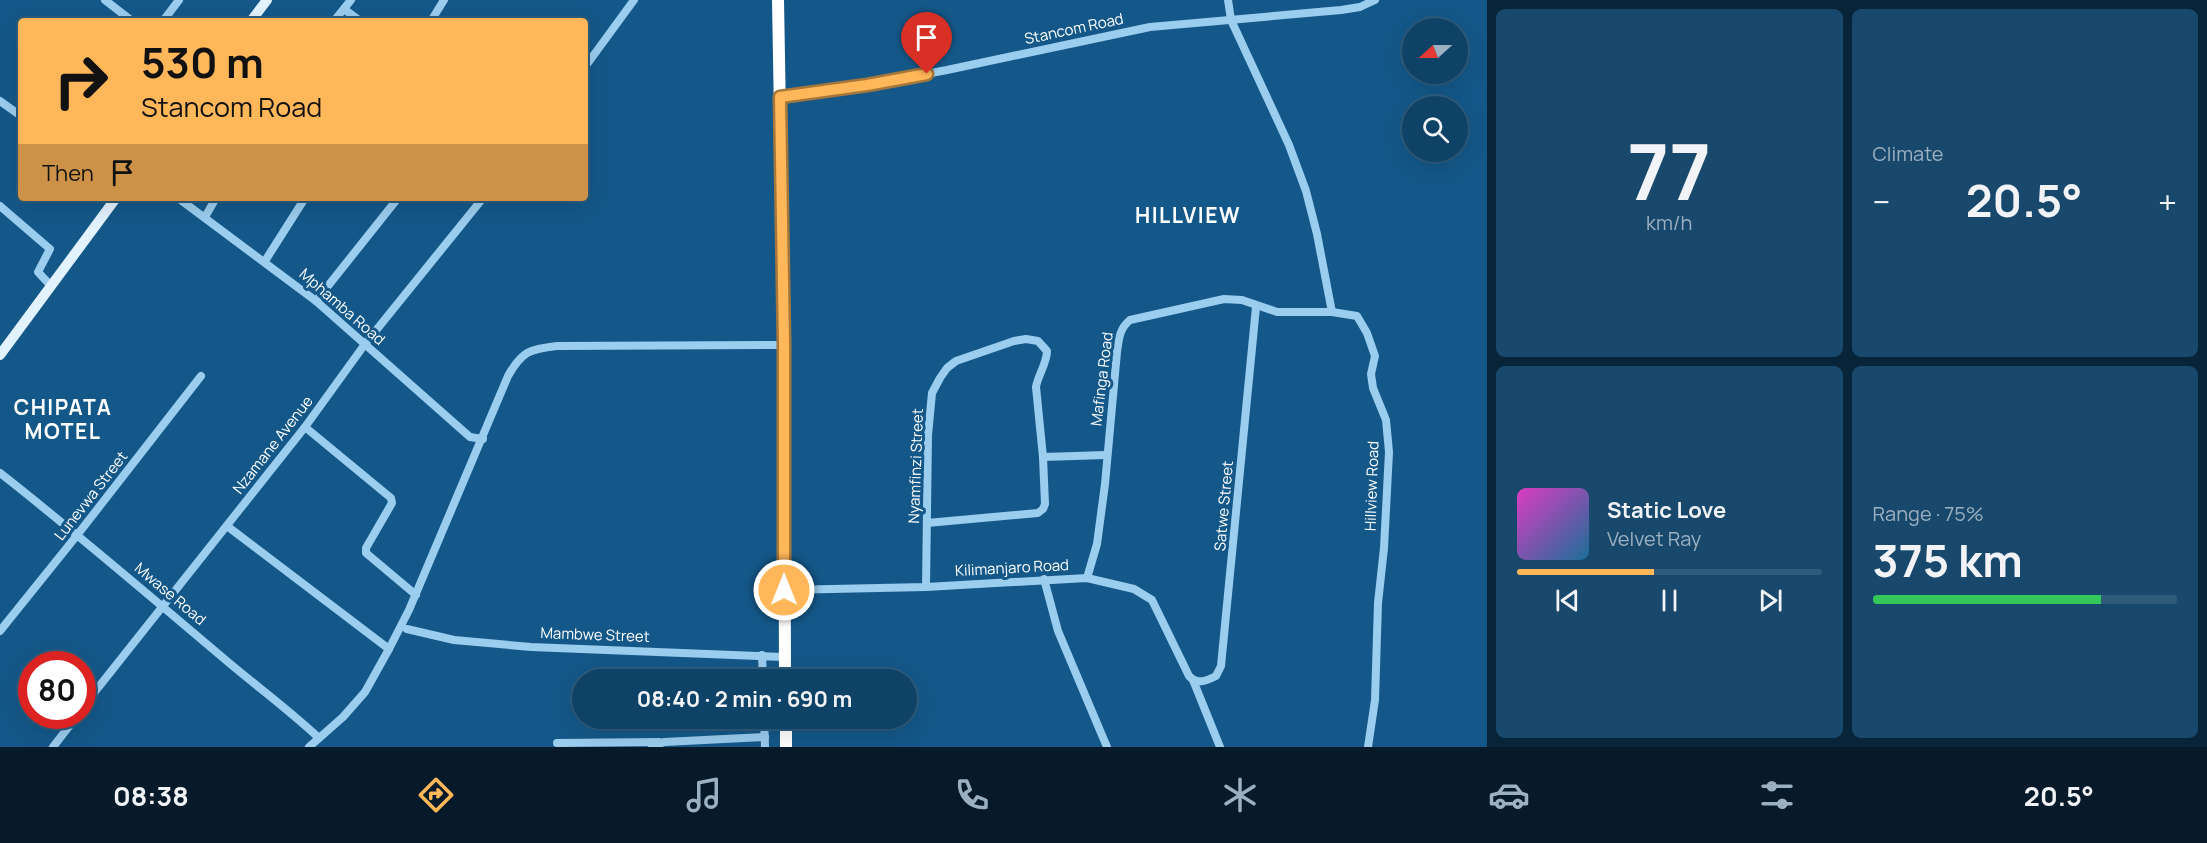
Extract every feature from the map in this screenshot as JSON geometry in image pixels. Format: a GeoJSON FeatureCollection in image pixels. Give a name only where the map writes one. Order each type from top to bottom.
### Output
{"type":"FeatureCollection","features":[{"type":"Feature","properties":{"kind":"highway"},"geometry":{"type":"LineString","coordinates":[[778,0],[784,345],[785,669]]}},
{"type":"Feature","properties":{"kind":"highway"},"geometry":{"type":"LineString","coordinates":[[786,729],[786,747]]}},
{"type":"Feature","properties":{"kind":"main road"},"geometry":{"type":"LineString","coordinates":[[253,18],[267,0]]}},
{"type":"Feature","properties":{"kind":"main road"},"geometry":{"type":"LineString","coordinates":[[0,355],[114,201]]}},
{"type":"Feature","properties":{"kind":"street"},"geometry":{"type":"LineString","coordinates":[[105,0],[128,18]]}},
{"type":"Feature","properties":{"kind":"street"},"geometry":{"type":"LineString","coordinates":[[165,18],[179,0]]}},
{"type":"Feature","properties":{"kind":"street"},"geometry":{"type":"LineString","coordinates":[[336,18],[351,0]]}},
{"type":"Feature","properties":{"kind":"street"},"geometry":{"type":"LineString","coordinates":[[433,18],[444,0]]}},
{"type":"Feature","properties":{"kind":"street"},"geometry":{"type":"LineString","coordinates":[[588,63],[634,0]]}},
{"type":"Feature","properties":{"kind":"street"},"geometry":{"type":"LineString","coordinates":[[1228,0],[1231,20],[1289,145],[1302,182],[1317,234],[1332,312]]}},
{"type":"Feature","properties":{"kind":"street","name":"Stancom Road"},"geometry":{"type":"LineString","coordinates":[[780,97],[867,85],[947,70],[1149,27],[1341,10],[1360,7],[1375,0]]}},
{"type":"Feature","properties":{"kind":"street"},"geometry":{"type":"LineString","coordinates":[[344,9],[356,18]]}},
{"type":"Feature","properties":{"kind":"street"},"geometry":{"type":"LineString","coordinates":[[0,101],[18,114]]}},
{"type":"Feature","properties":{"kind":"street","name":"Mphamba Road"},"geometry":{"type":"LineString","coordinates":[[182,201],[316,301],[470,438],[483,438]]}},
{"type":"Feature","properties":{"kind":"street"},"geometry":{"type":"LineString","coordinates":[[205,217],[214,201]]}},
{"type":"Feature","properties":{"kind":"street"},"geometry":{"type":"LineString","coordinates":[[265,261],[303,201]]}},
{"type":"Feature","properties":{"kind":"street"},"geometry":{"type":"LineString","coordinates":[[316,301],[396,201]]}},
{"type":"Feature","properties":{"kind":"street","name":"Nzamane Avenue"},"geometry":{"type":"LineString","coordinates":[[96,690],[164,607],[304,427],[365,344],[481,201]]}},
{"type":"Feature","properties":{"kind":"street"},"geometry":{"type":"LineString","coordinates":[[0,206],[50,249],[39,272],[51,286]]}},
{"type":"Feature","properties":{"kind":"street","name":"Mafinga Road"},"geometry":{"type":"LineString","coordinates":[[1087,578],[1097,544],[1117,352],[1120,331],[1124,325],[1130,320],[1224,299],[1242,300],[1256,307],[1276,312],[1332,312]]}},
{"type":"Feature","properties":{"kind":"street","name":"Satwe Street"},"geometry":{"type":"LineString","coordinates":[[1191,678],[1198,682],[1206,681],[1216,676],[1221,666],[1256,307]]}},
{"type":"Feature","properties":{"kind":"street","name":"Hillview Road"},"geometry":{"type":"LineString","coordinates":[[1332,312],[1357,316],[1367,333],[1375,356],[1371,374],[1373,388],[1386,420],[1389,452],[1384,548],[1378,603],[1375,700],[1368,747]]}},
{"type":"Feature","properties":{"kind":"street","name":"Nyamfinzi Street"},"geometry":{"type":"LineString","coordinates":[[926,587],[928,435],[932,393],[947,368],[956,361],[1014,341],[1026,339],[1038,341],[1047,351],[1036,387],[1043,458]]}},
{"type":"Feature","properties":{"kind":"street"},"geometry":{"type":"LineString","coordinates":[[309,747],[343,717],[365,692],[389,650],[416,595],[516,361],[524,353],[537,348],[557,346],[784,345]]}},
{"type":"Feature","properties":{"kind":"street","name":"Lunevwa Street"},"geometry":{"type":"LineString","coordinates":[[0,631],[3,621],[78,534],[201,376]]}},
{"type":"Feature","properties":{"kind":"street"},"geometry":{"type":"LineString","coordinates":[[304,427],[391,498],[392,503],[366,548],[366,553],[416,595]]}},
{"type":"Feature","properties":{"kind":"street"},"geometry":{"type":"LineString","coordinates":[[927,523],[1038,513],[1045,504],[1043,458],[1106,455]]}},
{"type":"Feature","properties":{"kind":"street","name":"Mwase Road"},"geometry":{"type":"LineString","coordinates":[[0,473],[78,534],[230,663],[284,705],[319,738]]}},
{"type":"Feature","properties":{"kind":"street"},"geometry":{"type":"LineString","coordinates":[[227,526],[389,650]]}},
{"type":"Feature","properties":{"kind":"street","name":"Kilimanjaro Road"},"geometry":{"type":"LineString","coordinates":[[784,590],[926,587],[1087,578],[1134,589],[1152,600],[1191,678],[1220,747]]}},
{"type":"Feature","properties":{"kind":"street"},"geometry":{"type":"LineString","coordinates":[[1044,579],[1058,631],[1107,747]]}},
{"type":"Feature","properties":{"kind":"street","name":"Mambwe Street"},"geometry":{"type":"LineString","coordinates":[[407,629],[454,640],[531,647],[784,657]]}},
{"type":"Feature","properties":{"kind":"street"},"geometry":{"type":"LineString","coordinates":[[762,655],[763,669]]}},
{"type":"Feature","properties":{"kind":"street"},"geometry":{"type":"LineString","coordinates":[[53,747],[67,729]]}},
{"type":"Feature","properties":{"kind":"street"},"geometry":{"type":"LineString","coordinates":[[765,729],[765,747]]}},
{"type":"Feature","properties":{"kind":"street"},"geometry":{"type":"LineString","coordinates":[[557,742],[664,742],[765,737]]}},
{"type":"Feature","properties":{"kind":"street"},"geometry":{"type":"LineString","coordinates":[[652,747],[664,742]]}},
{"type":"Feature","properties":{"kind":"district","name":"HILLVIEW"},"geometry":{"type":"Point","coordinates":[1188,216]}},
{"type":"Feature","properties":{"kind":"district","name":"CHIPATA MOTEL"},"geometry":{"type":"Point","coordinates":[63,420]}},
{"type":"Feature","properties":{"kind":"route"},"geometry":{"type":"LineString","coordinates":[[784,590],[784,345],[780,97],[927,74]]}}]}
